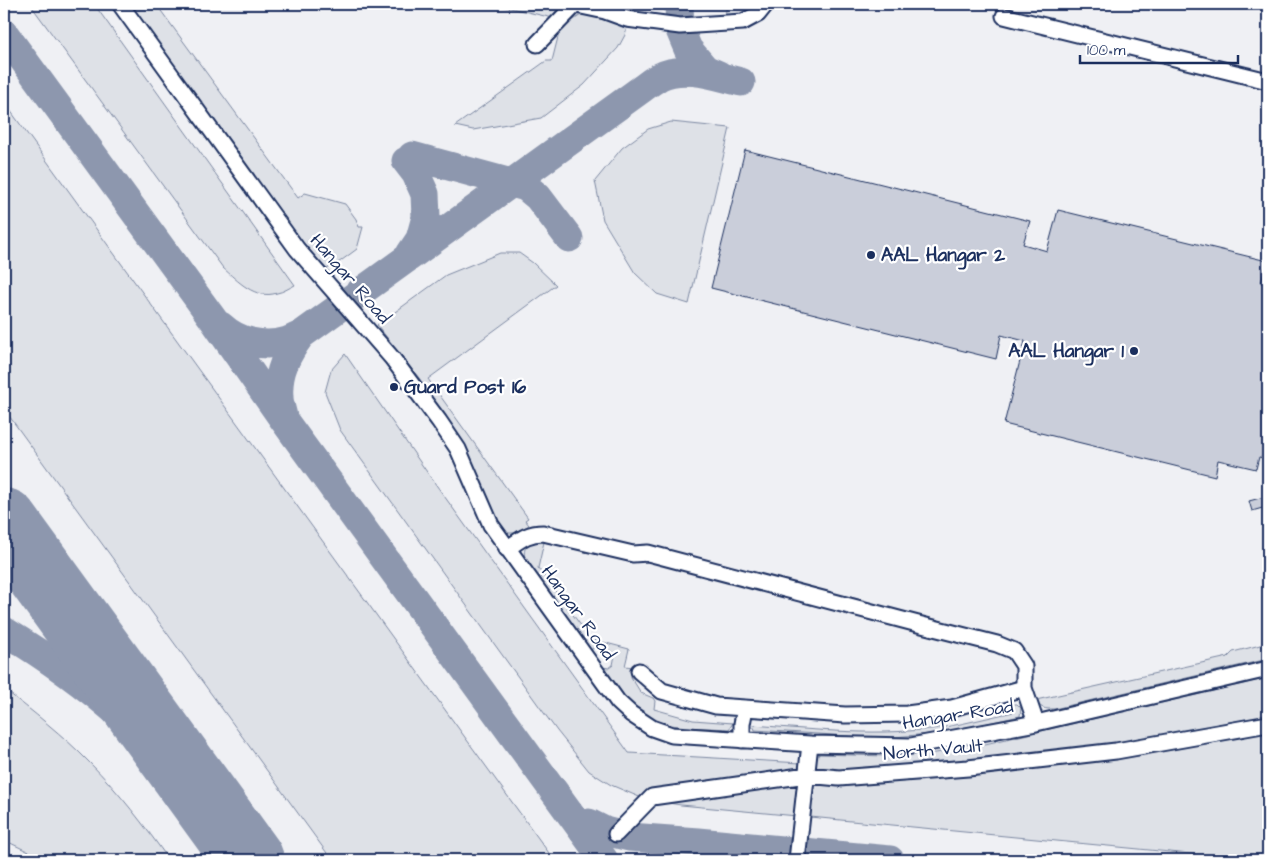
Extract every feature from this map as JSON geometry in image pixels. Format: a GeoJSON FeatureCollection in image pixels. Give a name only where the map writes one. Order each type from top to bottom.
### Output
{"type":"FeatureCollection","features":[{"type":"Feature","properties":{"kind":"street","name":"Hangar Road"},"geometry":{"type":"LineString","coordinates":[[120,4],[297,250],[392,358],[440,421],[458,449],[491,525],[618,702],[631,714],[652,728],[672,735],[742,740],[810,744],[911,746],[1036,723],[1268,668]]}},
{"type":"Feature","properties":{"kind":"street"},"geometry":{"type":"LineString","coordinates":[[537,44],[574,4],[627,19],[680,26],[743,22],[758,14],[766,4]]}},
{"type":"Feature","properties":{"kind":"street"},"geometry":{"type":"LineString","coordinates":[[1004,16],[1268,81]]}},
{"type":"Feature","properties":{"kind":"street"},"geometry":{"type":"LineString","coordinates":[[507,549],[525,536],[533,533],[544,533],[633,554],[648,554],[997,644],[1014,651],[1024,666],[1024,688],[1036,723]]}},
{"type":"Feature","properties":{"kind":"street"},"geometry":{"type":"LineString","coordinates":[[639,671],[662,691],[716,706],[845,715],[907,714],[952,708],[1024,688]]}},
{"type":"Feature","properties":{"kind":"street"},"geometry":{"type":"LineString","coordinates":[[742,740],[745,708]]}},
{"type":"Feature","properties":{"kind":"street","name":"North Vault"},"geometry":{"type":"LineString","coordinates":[[616,834],[652,797],[806,775],[839,778],[968,768],[1096,754],[1268,724]]}},
{"type":"Feature","properties":{"kind":"street"},"geometry":{"type":"LineString","coordinates":[[797,860],[810,744]]}},
{"type":"Feature","properties":{"kind":"shaded area"},"geometry":{"type":"Polygon","coordinates":[[[4,4],[1268,4],[1268,860],[4,860],[4,4]]]}},
{"type":"Feature","properties":{"kind":"shaded area"},"geometry":{"type":"Polygon","coordinates":[[[30,4],[94,4],[295,285],[284,291],[261,294],[247,288],[223,268],[30,4]]]}},
{"type":"Feature","properties":{"kind":"shaded area"},"geometry":{"type":"Polygon","coordinates":[[[128,4],[156,4],[298,198],[305,193],[345,204],[356,219],[359,227],[363,227],[357,249],[325,270],[293,232],[128,4]]]}},
{"type":"Feature","properties":{"kind":"shaded area"},"geometry":{"type":"Polygon","coordinates":[[[493,4],[550,4],[558,6],[553,18],[493,4]]]}},
{"type":"Feature","properties":{"kind":"shaded area"},"geometry":{"type":"Polygon","coordinates":[[[596,4],[632,4],[631,12],[596,4]]]}},
{"type":"Feature","properties":{"kind":"shaded area"},"geometry":{"type":"Polygon","coordinates":[[[727,4],[757,4],[743,14],[725,16],[727,4]]]}},
{"type":"Feature","properties":{"kind":"shaded area"},"geometry":{"type":"Polygon","coordinates":[[[584,13],[628,23],[625,35],[618,48],[584,85],[541,118],[473,130],[455,126],[546,61],[552,61],[560,29],[584,13]]]}},
{"type":"Feature","properties":{"kind":"shaded area"},"geometry":{"type":"Polygon","coordinates":[[[4,101],[554,860],[332,860],[4,409],[4,101]]]}},
{"type":"Feature","properties":{"kind":"shaded area"},"geometry":{"type":"Polygon","coordinates":[[[671,122],[730,128],[689,304],[657,294],[635,273],[603,220],[595,181],[622,148],[648,129],[671,122]]]}},
{"type":"Feature","properties":{"kind":"shaded area"},"geometry":{"type":"Polygon","coordinates":[[[500,253],[519,253],[533,263],[556,285],[428,379],[528,518],[525,520],[529,525],[516,533],[508,533],[500,525],[464,443],[419,378],[377,325],[446,275],[500,253]]]}},
{"type":"Feature","properties":{"kind":"shaded area"},"geometry":{"type":"Polygon","coordinates":[[[345,354],[429,475],[629,753],[801,763],[797,816],[681,805],[644,799],[611,785],[589,771],[557,731],[340,430],[325,392],[331,370],[345,354]]]}},
{"type":"Feature","properties":{"kind":"shaded area"},"geometry":{"type":"Polygon","coordinates":[[[539,540],[544,542],[538,568],[591,639],[629,649],[625,666],[633,667],[631,677],[641,693],[653,698],[655,701],[654,709],[693,720],[733,723],[729,729],[665,724],[641,715],[632,708],[602,667],[609,668],[613,665],[615,655],[602,644],[590,650],[526,562],[524,553],[526,548],[528,545],[539,540]]]}},
{"type":"Feature","properties":{"kind":"shaded area"},"geometry":{"type":"Polygon","coordinates":[[[1268,643],[1268,659],[1054,709],[1043,708],[1036,700],[1228,657],[1233,652],[1268,643]]]}},
{"type":"Feature","properties":{"kind":"shaded area"},"geometry":{"type":"Polygon","coordinates":[[[1268,678],[1268,718],[1111,746],[915,767],[826,772],[814,769],[815,757],[820,754],[885,756],[929,754],[968,748],[1268,678]]]}},
{"type":"Feature","properties":{"kind":"shaded area"},"geometry":{"type":"Polygon","coordinates":[[[4,689],[58,733],[100,773],[169,860],[46,860],[4,840],[4,689]]]}},
{"type":"Feature","properties":{"kind":"shaded area"},"geometry":{"type":"Polygon","coordinates":[[[1011,704],[1017,704],[1021,708],[1020,716],[942,733],[881,738],[755,730],[753,725],[849,732],[897,732],[945,727],[1013,712],[1011,704]]]}},
{"type":"Feature","properties":{"kind":"shaded area"},"geometry":{"type":"Polygon","coordinates":[[[1268,730],[1268,860],[810,817],[812,783],[1268,730]]]}},
{"type":"Feature","properties":{"kind":"building"},"geometry":{"type":"Polygon","coordinates":[[[745,150],[1030,221],[1023,244],[1047,251],[1058,210],[1267,261],[1261,283],[1268,285],[1268,459],[1259,457],[1256,469],[1218,460],[1215,476],[1004,424],[1025,341],[1001,335],[996,359],[711,288],[745,150]]]}},
{"type":"Feature","properties":{"kind":"building"},"geometry":{"type":"Polygon","coordinates":[[[1264,497],[1266,507],[1252,511],[1249,501],[1264,497]]]}},
{"type":"Feature","properties":{"kind":"taxiway"},"geometry":{"type":"LineString","coordinates":[[679,4],[680,30],[688,49],[705,69],[719,75]]}},
{"type":"Feature","properties":{"kind":"taxiway"},"geometry":{"type":"LineString","coordinates":[[4,33],[604,860]]}},
{"type":"Feature","properties":{"kind":"taxiway"},"geometry":{"type":"LineString","coordinates":[[221,326],[243,340],[260,344],[289,341],[301,335],[659,77],[669,73],[689,71],[711,74],[741,82]]}},
{"type":"Feature","properties":{"kind":"taxiway"},"geometry":{"type":"LineString","coordinates":[[412,156],[526,187],[538,197],[569,238]]}},
{"type":"Feature","properties":{"kind":"taxiway"},"geometry":{"type":"LineString","coordinates":[[406,161],[416,174],[425,194],[426,217],[420,239],[410,254]]}},
{"type":"Feature","properties":{"kind":"taxiway"},"geometry":{"type":"LineString","coordinates":[[283,417],[279,400],[281,371],[287,356],[301,335]]}},
{"type":"Feature","properties":{"kind":"taxiway"},"geometry":{"type":"LineString","coordinates":[[4,631],[64,671],[135,728],[221,822]]}},
{"type":"Feature","properties":{"kind":"taxiway"},"geometry":{"type":"LineString","coordinates":[[589,823],[605,831],[629,837],[890,860]]}},
{"type":"Feature","properties":{"kind":"runway"},"geometry":{"type":"LineString","coordinates":[[4,523],[249,860]]}},
{"type":"Feature","properties":{"kind":"place","name":"AAL Hangar 2"},"geometry":{"type":"Point","coordinates":[871,255]}},
{"type":"Feature","properties":{"kind":"place","name":"AAL Hangar 1"},"geometry":{"type":"Point","coordinates":[1134,351]}},
{"type":"Feature","properties":{"kind":"place","name":"Guard Post 16"},"geometry":{"type":"Point","coordinates":[394,387]}}]}
